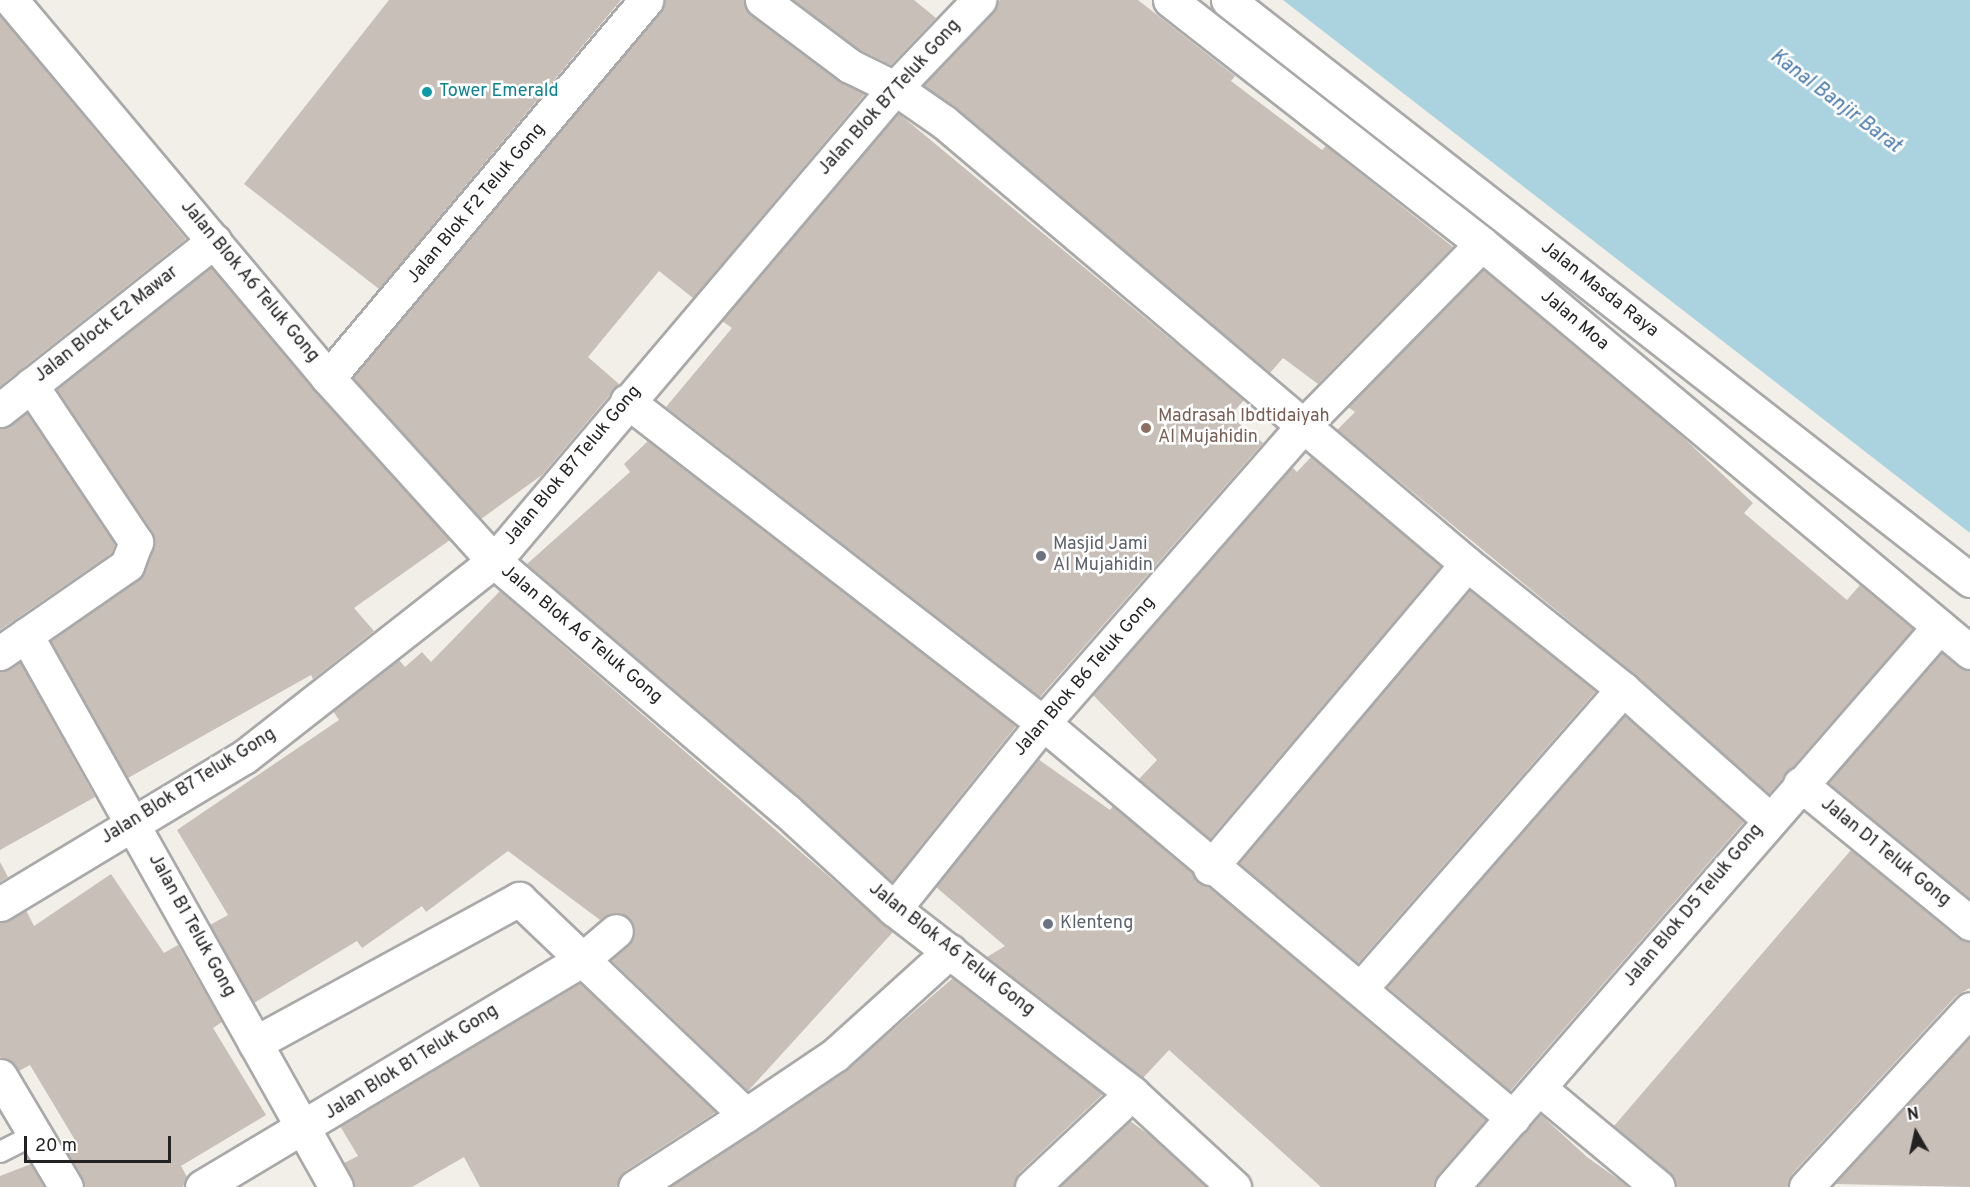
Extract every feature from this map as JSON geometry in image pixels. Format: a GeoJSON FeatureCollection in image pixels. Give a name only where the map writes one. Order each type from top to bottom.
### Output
{"type":"FeatureCollection","features":[{"type":"Feature","properties":{"kind":"street","name":"Jalan Blok A6 Teluk Gong"},"geometry":{"type":"LineString","coordinates":[[11,0],[328,378],[494,561],[788,810],[894,909],[1132,1093],[1234,1187]]}},
{"type":"Feature","properties":{"kind":"street","name":"Jalan Blok F2 Teluk Gong"},"geometry":{"type":"LineString","coordinates":[[328,378],[646,0]]}},
{"type":"Feature","properties":{"kind":"street"},"geometry":{"type":"LineString","coordinates":[[762,0],[850,66],[895,88],[944,122],[1467,564],[1623,689],[1768,818]]}},
{"type":"Feature","properties":{"kind":"street","name":"Jalan Blok B7 Teluk Gong"},"geometry":{"type":"LineString","coordinates":[[0,904],[244,757],[494,561],[627,401],[895,88],[979,0]]}},
{"type":"Feature","properties":{"kind":"street","name":"Jalan Moa"},"geometry":{"type":"LineString","coordinates":[[1170,0],[1482,244],[1970,652]]}},
{"type":"Feature","properties":{"kind":"street","name":"Jalan Masda Raya"},"geometry":{"type":"LineString","coordinates":[[1228,0],[1970,580]]}},
{"type":"Feature","properties":{"kind":"street","name":"Jalan Block E2 Mawar"},"geometry":{"type":"LineString","coordinates":[[0,410],[214,241]]}},
{"type":"Feature","properties":{"kind":"street","name":"Jalan Blok B6 Teluk Gong"},"geometry":{"type":"LineString","coordinates":[[894,909],[1043,723],[1303,426],[1482,244]]}},
{"type":"Feature","properties":{"kind":"street"},"geometry":{"type":"LineString","coordinates":[[13,644],[127,565],[136,542],[31,385]]}},
{"type":"Feature","properties":{"kind":"street"},"geometry":{"type":"LineString","coordinates":[[627,401],[1043,723],[1210,867],[1362,987],[1513,1118]]}},
{"type":"Feature","properties":{"kind":"street"},"geometry":{"type":"LineString","coordinates":[[1210,867],[1467,564]]}},
{"type":"Feature","properties":{"kind":"street","name":"Jalan Blok D5 Teluk Gong"},"geometry":{"type":"LineString","coordinates":[[1452,1187],[1540,1089],[1768,818],[1939,627]]}},
{"type":"Feature","properties":{"kind":"street","name":"Jalan B1 Teluk Gong"},"geometry":{"type":"LineString","coordinates":[[13,644],[134,823],[302,1131],[336,1187]]}},
{"type":"Feature","properties":{"kind":"street"},"geometry":{"type":"LineString","coordinates":[[1362,987],[1623,689]]}},
{"type":"Feature","properties":{"kind":"street","name":"Jalan D1 Teluk Gong"},"geometry":{"type":"LineString","coordinates":[[1800,784],[1970,923]]}},
{"type":"Feature","properties":{"kind":"street"},"geometry":{"type":"LineString","coordinates":[[255,1043],[519,899],[746,1115]]}},
{"type":"Feature","properties":{"kind":"street","name":"Jalan Blok B1 Teluk Gong"},"geometry":{"type":"LineString","coordinates":[[202,1187],[302,1131],[583,959],[615,931]]}},
{"type":"Feature","properties":{"kind":"street"},"geometry":{"type":"LineString","coordinates":[[635,1187],[835,1055],[950,951]]}},
{"type":"Feature","properties":{"kind":"street"},"geometry":{"type":"LineString","coordinates":[[1806,1187],[1970,1009]]}},
{"type":"Feature","properties":{"kind":"street"},"geometry":{"type":"LineString","coordinates":[[0,1076],[66,1187]]}},
{"type":"Feature","properties":{"kind":"street"},"geometry":{"type":"LineString","coordinates":[[1540,1089],[1658,1187]]}},
{"type":"Feature","properties":{"kind":"street"},"geometry":{"type":"LineString","coordinates":[[1032,1187],[1132,1093]]}},
{"type":"Feature","properties":{"kind":"lane"},"geometry":{"type":"LineString","coordinates":[[0,1152],[36,1134]]}},
{"type":"Feature","properties":{"kind":"water","name":"Kanal Banjir Barat"},"geometry":{"type":"Polygon","coordinates":[[[1283,0],[1970,0],[1970,533],[1283,0]]]}},
{"type":"Feature","properties":{"kind":"building","name":"Tower Emerald"},"geometry":{"type":"Polygon","coordinates":[[[389,0],[621,0],[379,289],[244,184],[389,0]]]}},
{"type":"Feature","properties":{"kind":"building"},"geometry":{"type":"Polygon","coordinates":[[[664,0],[744,0],[751,15],[865,94],[693,298],[659,271],[588,357],[619,384],[542,475],[481,519],[353,378],[660,12],[664,0]]]}},
{"type":"Feature","properties":{"kind":"building"},"geometry":{"type":"Polygon","coordinates":[[[793,0],[914,0],[936,18],[891,65],[860,50],[793,0]]]}},
{"type":"Feature","properties":{"kind":"building"},"geometry":{"type":"Polygon","coordinates":[[[1000,0],[1138,0],[1235,76],[1231,81],[1322,150],[1326,146],[1453,247],[1318,384],[1283,358],[1270,373],[924,85],[1000,0]]]}},
{"type":"Feature","properties":{"kind":"building"},"geometry":{"type":"Polygon","coordinates":[[[0,16],[186,239],[0,386],[0,16]]]}},
{"type":"Feature","properties":{"kind":"building"},"geometry":{"type":"Polygon","coordinates":[[[898,113],[1244,400],[1230,416],[1263,443],[1040,697],[666,407],[732,328],[722,321],[898,113]]]}},
{"type":"Feature","properties":{"kind":"building"},"geometry":{"type":"Polygon","coordinates":[[[211,267],[450,540],[354,608],[374,631],[313,679],[311,675],[128,778],[51,641],[138,580],[155,539],[56,389],[211,267]]]}},
{"type":"Feature","properties":{"kind":"building"},"geometry":{"type":"Polygon","coordinates":[[[1483,269],[1673,428],[1753,503],[1744,513],[1847,600],[1860,585],[1913,629],[1769,794],[1635,675],[1337,430],[1355,412],[1348,407],[1483,269]]]}},
{"type":"Feature","properties":{"kind":"building"},"geometry":{"type":"Polygon","coordinates":[[[27,413],[115,544],[112,553],[0,630],[0,428],[27,413]]]}},
{"type":"Feature","properties":{"kind":"building"},"geometry":{"type":"Polygon","coordinates":[[[648,441],[1016,726],[892,882],[527,564],[630,472],[624,464],[648,441]]]}},
{"type":"Feature","properties":{"kind":"building"},"geometry":{"type":"Polygon","coordinates":[[[1311,457],[1441,566],[1210,839],[1139,779],[1157,760],[1093,695],[1292,467],[1297,472],[1311,457]]]}},
{"type":"Feature","properties":{"kind":"building"},"geometry":{"type":"Polygon","coordinates":[[[1470,590],[1596,691],[1358,963],[1239,863],[1470,590]]]}},
{"type":"Feature","properties":{"kind":"building"},"geometry":{"type":"Polygon","coordinates":[[[500,591],[893,932],[748,1091],[611,960],[633,938],[630,918],[613,913],[600,920],[508,851],[426,912],[422,906],[362,948],[357,941],[254,1003],[210,925],[228,915],[177,830],[339,720],[333,711],[399,660],[405,667],[422,652],[431,662],[500,591]]]}},
{"type":"Feature","properties":{"kind":"building"},"geometry":{"type":"Polygon","coordinates":[[[1942,653],[1970,670],[1970,899],[1828,783],[1942,653]]]}},
{"type":"Feature","properties":{"kind":"building"},"geometry":{"type":"Polygon","coordinates":[[[20,662],[95,797],[0,850],[0,671],[20,662]]]}},
{"type":"Feature","properties":{"kind":"building"},"geometry":{"type":"Polygon","coordinates":[[[1625,716],[1744,822],[1510,1091],[1387,987],[1625,716]]]}},
{"type":"Feature","properties":{"kind":"building"},"geometry":{"type":"Polygon","coordinates":[[[1038,759],[1110,810],[1113,806],[1486,1120],[1438,1175],[1434,1187],[1321,1187],[1169,1050],[1143,1078],[987,957],[1005,946],[936,887],[1038,759]]]}},
{"type":"Feature","properties":{"kind":"building"},"geometry":{"type":"Polygon","coordinates":[[[1851,850],[1958,938],[1970,941],[1970,988],[1956,996],[1792,1174],[1788,1187],[1676,1187],[1670,1173],[1614,1126],[1851,850]]]}},
{"type":"Feature","properties":{"kind":"building"},"geometry":{"type":"Polygon","coordinates":[[[0,862],[8,877],[0,882],[0,862]]]}},
{"type":"Feature","properties":{"kind":"building"},"geometry":{"type":"Polygon","coordinates":[[[111,874],[164,953],[178,945],[222,1022],[213,1028],[266,1115],[181,1166],[187,1177],[183,1187],[85,1187],[66,1150],[78,1145],[30,1065],[19,1071],[0,1057],[0,923],[26,910],[34,926],[111,874]]]}},
{"type":"Feature","properties":{"kind":"building"},"geometry":{"type":"Polygon","coordinates":[[[953,978],[1103,1094],[1019,1173],[1014,1187],[669,1187],[846,1070],[953,978]]]}},
{"type":"Feature","properties":{"kind":"building"},"geometry":{"type":"Polygon","coordinates":[[[580,983],[716,1112],[625,1171],[616,1187],[480,1187],[464,1157],[412,1187],[355,1187],[344,1163],[358,1156],[340,1126],[580,983]]]}},
{"type":"Feature","properties":{"kind":"building"},"geometry":{"type":"Polygon","coordinates":[[[1970,1037],[1970,1187],[1835,1184],[1970,1037]]]}},
{"type":"Feature","properties":{"kind":"building"},"geometry":{"type":"Polygon","coordinates":[[[1540,1114],[1587,1157],[1629,1187],[1477,1187],[1540,1114]]]}},
{"type":"Feature","properties":{"kind":"building"},"geometry":{"type":"Polygon","coordinates":[[[1130,1121],[1151,1136],[1206,1187],[1059,1187],[1130,1121]]]}},
{"type":"Feature","properties":{"kind":"building"},"geometry":{"type":"Polygon","coordinates":[[[31,1164],[44,1187],[0,1187],[0,1176],[31,1164]]]}},
{"type":"Feature","properties":{"kind":"place","name":"Tower Emerald"},"geometry":{"type":"Point","coordinates":[427,92]}},
{"type":"Feature","properties":{"kind":"place","name":"Madrasah Ibdtidaiyah Al Mujahidin"},"geometry":{"type":"Point","coordinates":[1146,428]}},
{"type":"Feature","properties":{"kind":"place","name":"Masjid Jami Al Mujahidin"},"geometry":{"type":"Point","coordinates":[1041,556]}},
{"type":"Feature","properties":{"kind":"place","name":"Klenteng"},"geometry":{"type":"Point","coordinates":[1048,924]}}]}
